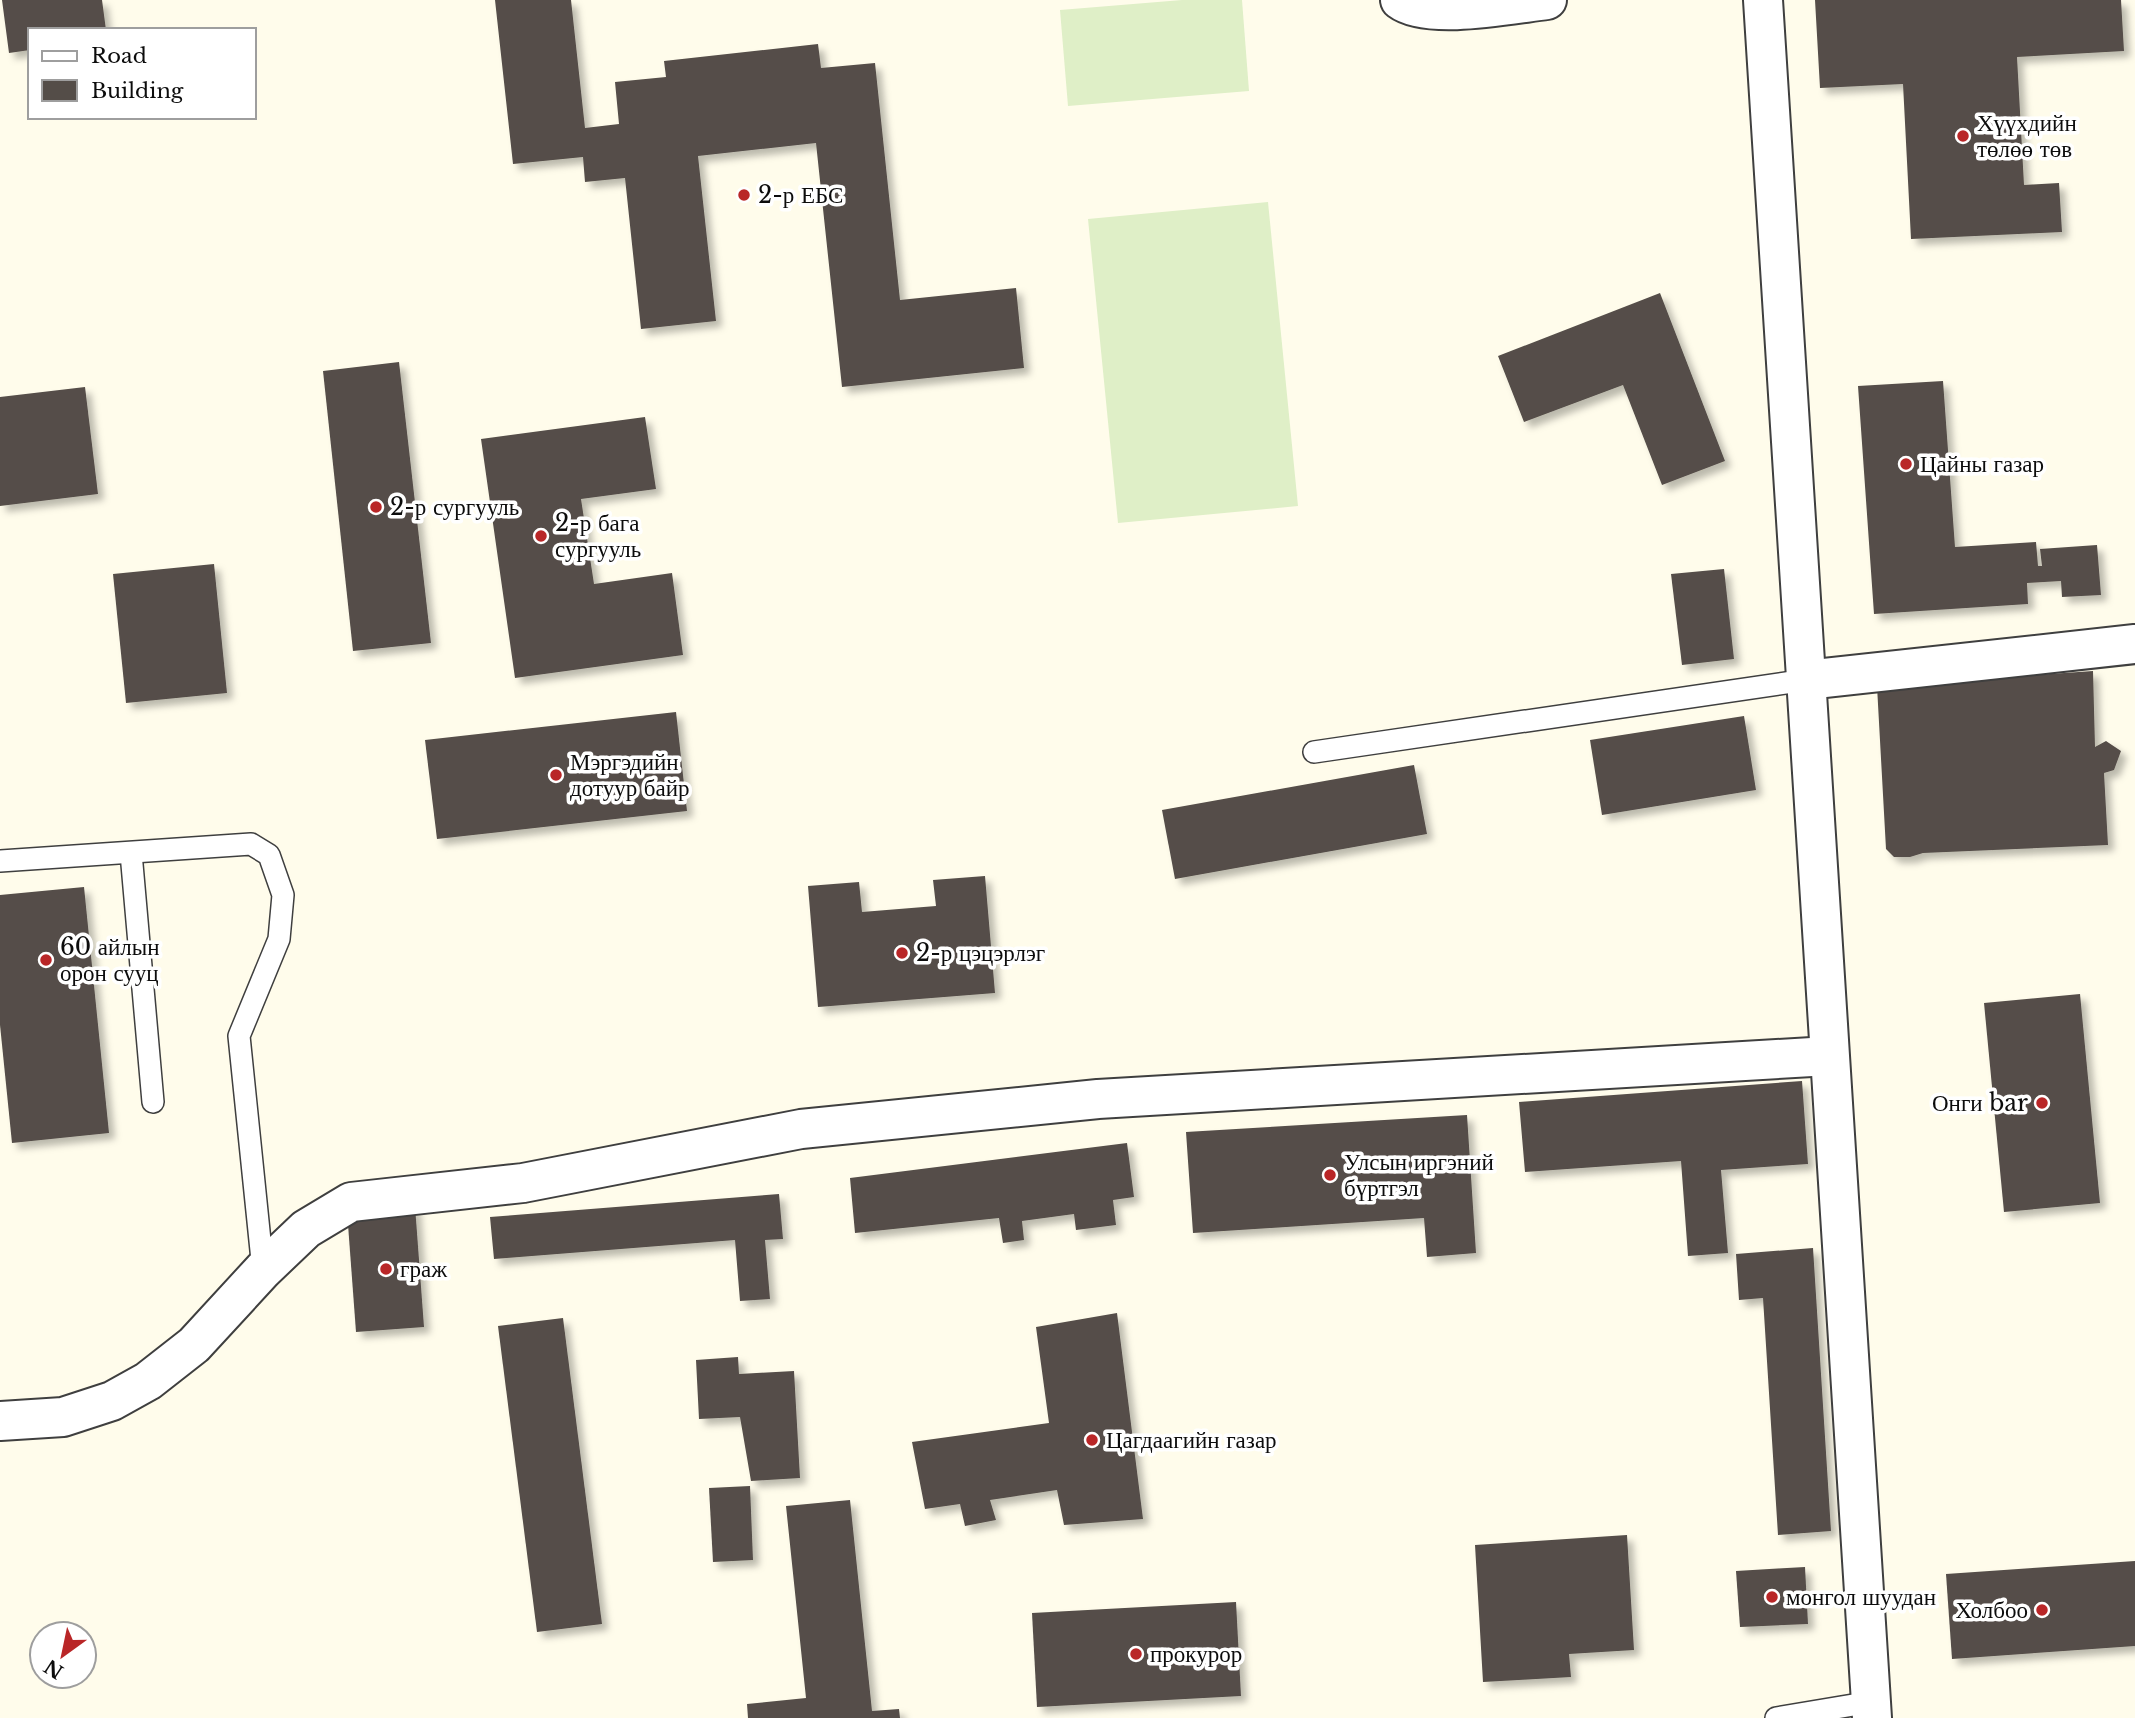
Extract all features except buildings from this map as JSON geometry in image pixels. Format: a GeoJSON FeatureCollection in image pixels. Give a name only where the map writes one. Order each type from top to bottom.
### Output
{"type":"FeatureCollection","features":[{"type":"Feature","properties":{"kind":"street"},"geometry":{"type":"LineString","coordinates":[[1400,0],[1407,5],[1434,11],[1547,0]]}},
{"type":"Feature","properties":{"kind":"street"},"geometry":{"type":"LineString","coordinates":[[1763,0],[1871,1710]]}},
{"type":"Feature","properties":{"kind":"street"},"geometry":{"type":"LineString","coordinates":[[1806,680],[2135,644]]}},
{"type":"Feature","properties":{"kind":"street"},"geometry":{"type":"LineString","coordinates":[[0,1421],[63,1417],[112,1401],[148,1381],[194,1345],[263,1270],[306,1229],[351,1202],[523,1183],[801,1129],[1098,1099],[1829,1056]]}},
{"type":"Feature","properties":{"kind":"lane"},"geometry":{"type":"LineString","coordinates":[[1314,752],[1806,680]]}},
{"type":"Feature","properties":{"kind":"lane"},"geometry":{"type":"LineString","coordinates":[[0,861],[251,844],[268,855],[283,895],[279,939],[239,1036],[263,1270]]}},
{"type":"Feature","properties":{"kind":"lane"},"geometry":{"type":"LineString","coordinates":[[131,853],[153,1102]]}},
{"type":"Feature","properties":{"kind":"lane"},"geometry":{"type":"LineString","coordinates":[[1776,1718],[1871,1710]]}},
{"type":"Feature","properties":{"kind":"green space"},"geometry":{"type":"Polygon","coordinates":[[[1182,0],[1242,0],[1249,91],[1068,106],[1060,10],[1182,0]]]}},
{"type":"Feature","properties":{"kind":"green space"},"geometry":{"type":"Polygon","coordinates":[[[1268,202],[1298,506],[1118,523],[1088,219],[1268,202]]]}},
{"type":"Feature","properties":{"kind":"place","name":"Хүүхдийн төлөө төв"},"geometry":{"type":"Point","coordinates":[1963,136]}},
{"type":"Feature","properties":{"kind":"place","name":"2-р ЕБС"},"geometry":{"type":"Point","coordinates":[744,195]}},
{"type":"Feature","properties":{"kind":"place","name":"Цайны газар"},"geometry":{"type":"Point","coordinates":[1906,464]}},
{"type":"Feature","properties":{"kind":"place","name":"2-р сургууль"},"geometry":{"type":"Point","coordinates":[376,507]}},
{"type":"Feature","properties":{"kind":"place","name":"2-р бага сургууль"},"geometry":{"type":"Point","coordinates":[541,536]}},
{"type":"Feature","properties":{"kind":"place","name":"Мэргэдийн дотуур байр"},"geometry":{"type":"Point","coordinates":[556,775]}},
{"type":"Feature","properties":{"kind":"place","name":"2-р цэцэрлэг"},"geometry":{"type":"Point","coordinates":[902,953]}},
{"type":"Feature","properties":{"kind":"place","name":"60 айлын орон сууц"},"geometry":{"type":"Point","coordinates":[46,960]}},
{"type":"Feature","properties":{"kind":"place","name":"Онги bar"},"geometry":{"type":"Point","coordinates":[2042,1103]}},
{"type":"Feature","properties":{"kind":"place","name":"Улсын иргэний бүртгэл"},"geometry":{"type":"Point","coordinates":[1330,1175]}},
{"type":"Feature","properties":{"kind":"place","name":"граж"},"geometry":{"type":"Point","coordinates":[386,1269]}},
{"type":"Feature","properties":{"kind":"place","name":"Цагдаагийн газар"},"geometry":{"type":"Point","coordinates":[1092,1440]}},
{"type":"Feature","properties":{"kind":"place","name":"монгол шуудан"},"geometry":{"type":"Point","coordinates":[1772,1597]}},
{"type":"Feature","properties":{"kind":"place","name":"Холбоо"},"geometry":{"type":"Point","coordinates":[2042,1610]}},
{"type":"Feature","properties":{"kind":"place","name":"прокурор"},"geometry":{"type":"Point","coordinates":[1136,1654]}}]}
